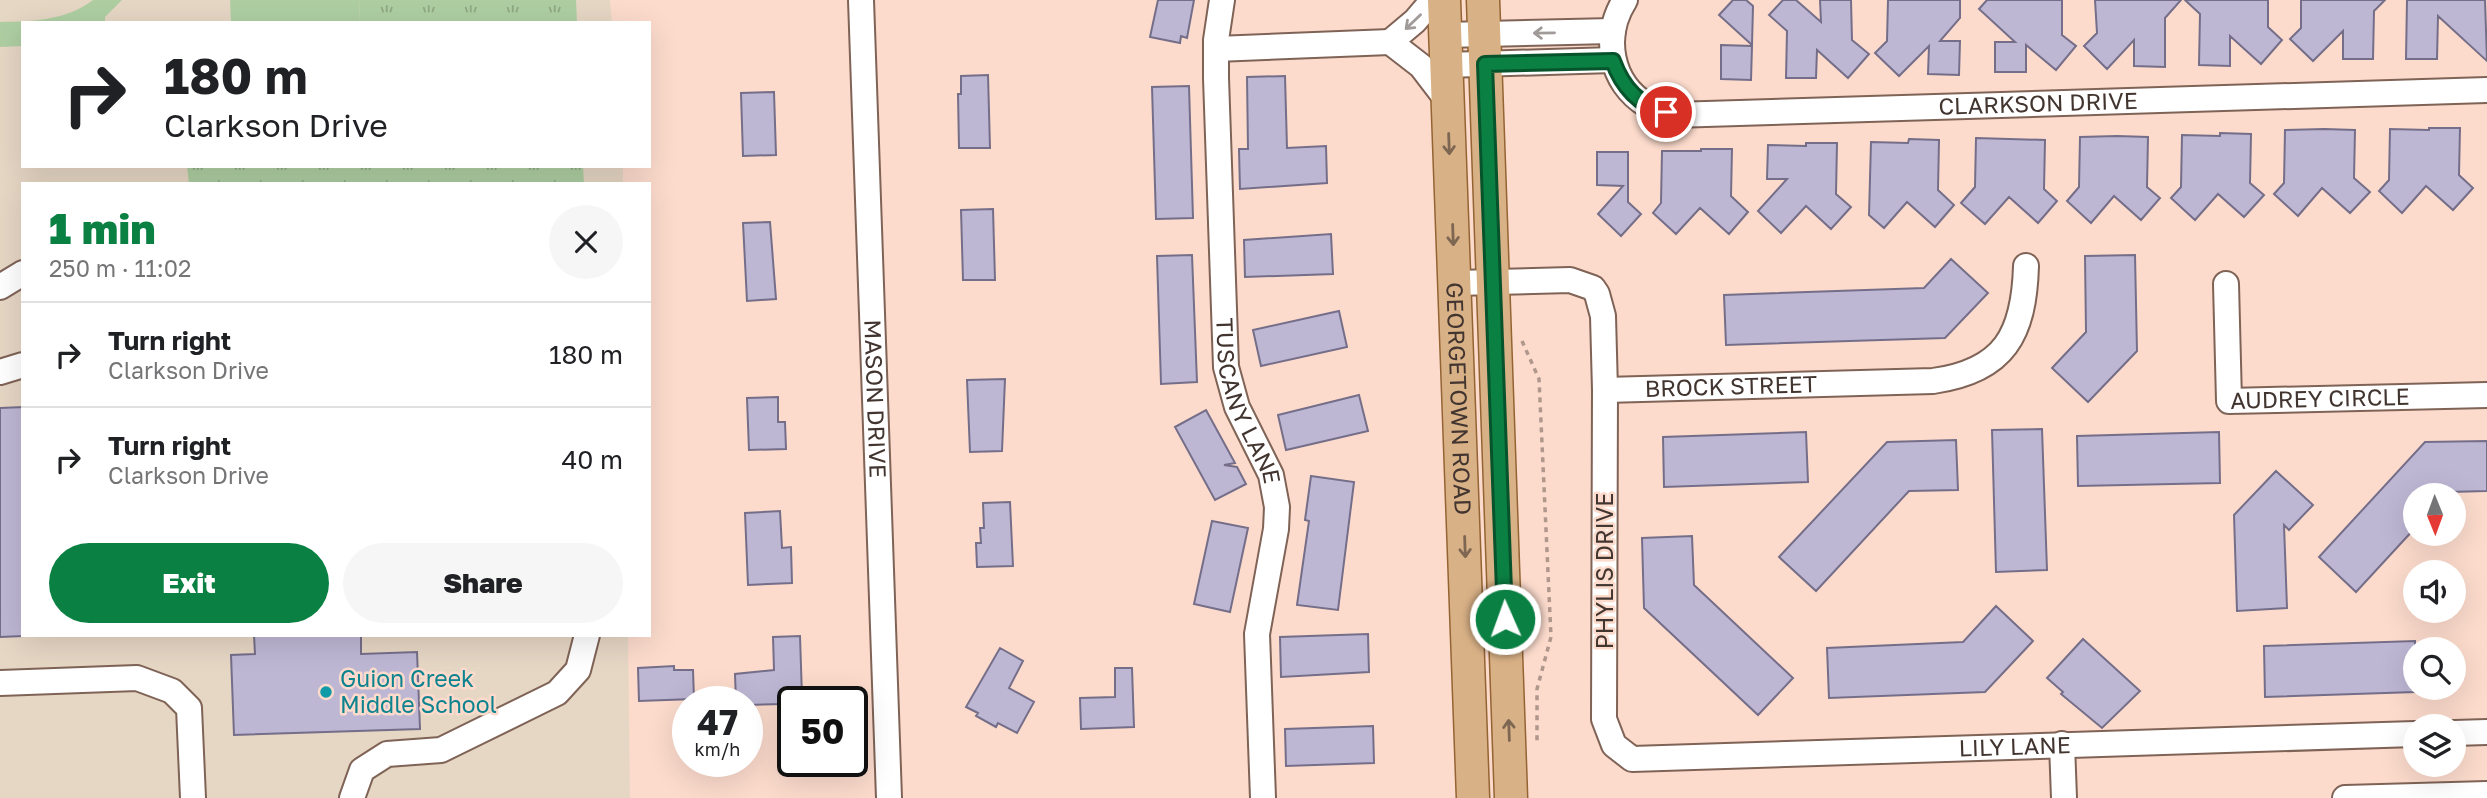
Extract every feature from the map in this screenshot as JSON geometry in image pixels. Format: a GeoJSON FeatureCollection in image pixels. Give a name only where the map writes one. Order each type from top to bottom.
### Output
{"type":"FeatureCollection","features":[{"type":"Feature","properties":{"kind":"main road","name":"GEORGETOWN ROAD"},"geometry":{"type":"LineString","coordinates":[[1444,0],[1473,798]]}},
{"type":"Feature","properties":{"kind":"main road","name":"GEORGETOWN ROAD"},"geometry":{"type":"LineString","coordinates":[[1483,0],[1511,798]]}},
{"type":"Feature","properties":{"kind":"street","name":"MASON DRIVE"},"geometry":{"type":"LineString","coordinates":[[861,0],[889,798]]}},
{"type":"Feature","properties":{"kind":"street","name":"TUSCANY LANE"},"geometry":{"type":"LineString","coordinates":[[1222,0],[1216,49],[1226,367],[1237,407],[1271,475],[1277,507],[1275,538],[1257,634],[1263,798]]}},
{"type":"Feature","properties":{"kind":"street"},"geometry":{"type":"LineString","coordinates":[[1216,49],[1390,42],[1415,21],[1433,0]]}},
{"type":"Feature","properties":{"kind":"street"},"geometry":{"type":"LineString","coordinates":[[1446,50],[1612,47],[1615,20],[1625,0]]}},
{"type":"Feature","properties":{"kind":"street"},"geometry":{"type":"LineString","coordinates":[[1390,42],[1421,66],[1447,100]]}},
{"type":"Feature","properties":{"kind":"street","name":"CLARKSON DRIVE"},"geometry":{"type":"LineString","coordinates":[[1612,47],[1618,74],[1630,91],[1647,105],[1673,115],[2487,90]]}},
{"type":"Feature","properties":{"kind":"street","name":"BROCK STREET"},"geometry":{"type":"LineString","coordinates":[[1605,390],[1933,381],[1970,374],[1994,357],[2017,325],[2024,299],[2026,266]]}},
{"type":"Feature","properties":{"kind":"street"},"geometry":{"type":"LineString","coordinates":[[1455,283],[1570,280],[1593,288],[1603,316],[1605,390]]}},
{"type":"Feature","properties":{"kind":"street","name":"AUDREY CIRCLE"},"geometry":{"type":"LineString","coordinates":[[2226,284],[2229,401],[2487,395]]}},
{"type":"Feature","properties":{"kind":"street"},"geometry":{"type":"LineString","coordinates":[[0,372],[21,366]]}},
{"type":"Feature","properties":{"kind":"street","name":"PHYLIS DRIVE"},"geometry":{"type":"LineString","coordinates":[[1605,390],[1604,719],[1611,740],[1618,750]]}},
{"type":"Feature","properties":{"kind":"street"},"geometry":{"type":"LineString","coordinates":[[352,798],[362,770],[387,754],[441,750],[557,693],[578,670],[586,637]]}},
{"type":"Feature","properties":{"kind":"street"},"geometry":{"type":"LineString","coordinates":[[0,683],[137,678],[172,691],[189,708],[192,798]]}},
{"type":"Feature","properties":{"kind":"street"},"geometry":{"type":"LineString","coordinates":[[2466,733],[2487,732]]}},
{"type":"Feature","properties":{"kind":"street","name":"LILY LANE"},"geometry":{"type":"LineString","coordinates":[[1618,750],[1632,758],[2403,734]]}},
{"type":"Feature","properties":{"kind":"street"},"geometry":{"type":"LineString","coordinates":[[2062,744],[2064,798]]}},
{"type":"Feature","properties":{"kind":"street"},"geometry":{"type":"LineString","coordinates":[[2345,798],[2487,794]]}},
{"type":"Feature","properties":{"kind":"path"},"geometry":{"type":"LineString","coordinates":[[1519,330],[1539,379],[1551,637],[1537,689],[1536,753]]}},
{"type":"Feature","properties":{"kind":"shaded area"},"geometry":{"type":"Polygon","coordinates":[[[0,0],[610,0],[612,21],[21,21],[21,168],[623,168],[623,182],[21,182],[21,637],[628,637],[630,798],[0,798],[0,0]]]}},
{"type":"Feature","properties":{"kind":"green space"},"geometry":{"type":"Polygon","coordinates":[[[93,0],[122,0],[105,17],[105,21],[21,21],[21,46],[0,47],[0,22],[60,16],[93,0]]]}},
{"type":"Feature","properties":{"kind":"green space"},"geometry":{"type":"Polygon","coordinates":[[[230,0],[359,0],[360,21],[231,21],[230,0]]]}},
{"type":"Feature","properties":{"kind":"green space"},"geometry":{"type":"Polygon","coordinates":[[[359,0],[576,0],[577,21],[360,21],[359,0]]]}},
{"type":"Feature","properties":{"kind":"green space"},"geometry":{"type":"Polygon","coordinates":[[[187,168],[583,168],[584,182],[189,182],[187,168]]]}},
{"type":"Feature","properties":{"kind":"building"},"geometry":{"type":"Polygon","coordinates":[[[1158,0],[1194,0],[1187,38],[1181,36],[1180,43],[1150,37],[1158,0]]]}},
{"type":"Feature","properties":{"kind":"building"},"geometry":{"type":"Polygon","coordinates":[[[1733,0],[1746,0],[1753,6],[1752,45],[1719,15],[1733,0]]]}},
{"type":"Feature","properties":{"kind":"building"},"geometry":{"type":"Polygon","coordinates":[[[1783,0],[1796,0],[1821,22],[1820,0],[1851,0],[1852,40],[1869,54],[1848,78],[1817,50],[1816,78],[1786,78],[1787,31],[1769,15],[1783,0]]]}},
{"type":"Feature","properties":{"kind":"building"},"geometry":{"type":"Polygon","coordinates":[[[1888,0],[1960,0],[1960,18],[1940,41],[1960,41],[1959,75],[1928,74],[1929,46],[1899,76],[1875,53],[1887,41],[1888,0]]]}},
{"type":"Feature","properties":{"kind":"building"},"geometry":{"type":"Polygon","coordinates":[[[1987,0],[2062,0],[2062,35],[2076,46],[2056,70],[2026,45],[2026,72],[1995,72],[1995,42],[2015,42],[1979,9],[1987,0]]]}},
{"type":"Feature","properties":{"kind":"building"},"geometry":{"type":"Polygon","coordinates":[[[2095,0],[2181,0],[2165,18],[2165,67],[2134,66],[2134,40],[2107,69],[2084,46],[2097,33],[2095,0]]]}},
{"type":"Feature","properties":{"kind":"building"},"geometry":{"type":"Polygon","coordinates":[[[2185,0],[2268,0],[2268,27],[2282,40],[2261,64],[2230,36],[2230,66],[2199,65],[2200,14],[2185,0]]]}},
{"type":"Feature","properties":{"kind":"building"},"geometry":{"type":"Polygon","coordinates":[[[2301,0],[2385,0],[2374,11],[2373,59],[2343,59],[2343,31],[2313,61],[2290,39],[2301,28],[2301,0]]]}},
{"type":"Feature","properties":{"kind":"building"},"geometry":{"type":"Polygon","coordinates":[[[2407,0],[2485,0],[2487,61],[2438,16],[2437,59],[2406,59],[2407,0]]]}},
{"type":"Feature","properties":{"kind":"building"},"geometry":{"type":"Polygon","coordinates":[[[1721,45],[1752,46],[1751,80],[1721,79],[1721,45]]]}},
{"type":"Feature","properties":{"kind":"building"},"geometry":{"type":"Polygon","coordinates":[[[988,75],[990,148],[959,148],[958,94],[961,94],[961,76],[988,75]]]}},
{"type":"Feature","properties":{"kind":"building"},"geometry":{"type":"Polygon","coordinates":[[[1285,76],[1287,148],[1326,146],[1327,183],[1240,189],[1239,149],[1248,149],[1247,77],[1285,76]]]}},
{"type":"Feature","properties":{"kind":"building"},"geometry":{"type":"Polygon","coordinates":[[[1189,86],[1193,218],[1156,219],[1152,87],[1189,86]]]}},
{"type":"Feature","properties":{"kind":"building"},"geometry":{"type":"Polygon","coordinates":[[[774,92],[776,155],[743,156],[741,93],[774,92]]]}},
{"type":"Feature","properties":{"kind":"building"},"geometry":{"type":"Polygon","coordinates":[[[2460,128],[2459,175],[2473,188],[2453,210],[2426,186],[2402,213],[2379,191],[2389,180],[2390,129],[2460,128]]]}},
{"type":"Feature","properties":{"kind":"building"},"geometry":{"type":"Polygon","coordinates":[[[2285,130],[2355,130],[2354,178],[2370,192],[2350,213],[2322,188],[2298,216],[2274,194],[2284,183],[2285,130]]]}},
{"type":"Feature","properties":{"kind":"building"},"geometry":{"type":"Polygon","coordinates":[[[2220,133],[2251,134],[2250,183],[2264,195],[2244,217],[2218,194],[2195,220],[2171,198],[2181,187],[2182,135],[2220,136],[2220,133]]]}},
{"type":"Feature","properties":{"kind":"building"},"geometry":{"type":"Polygon","coordinates":[[[2080,137],[2148,137],[2147,187],[2160,198],[2141,220],[2114,196],[2091,223],[2067,201],[2079,187],[2080,137]]]}},
{"type":"Feature","properties":{"kind":"building"},"geometry":{"type":"Polygon","coordinates":[[[1976,138],[2045,140],[2044,189],[2057,201],[2038,223],[2009,197],[1985,224],[1961,203],[1975,187],[1976,138]]]}},
{"type":"Feature","properties":{"kind":"building"},"geometry":{"type":"Polygon","coordinates":[[[1909,139],[1939,140],[1938,190],[1954,205],[1935,227],[1907,202],[1884,228],[1869,215],[1871,142],[1908,143],[1909,139]]]}},
{"type":"Feature","properties":{"kind":"building"},"geometry":{"type":"Polygon","coordinates":[[[1806,143],[1837,143],[1836,194],[1851,207],[1831,229],[1806,206],[1781,233],[1758,211],[1787,179],[1767,179],[1768,145],[1806,146],[1806,143]]]}},
{"type":"Feature","properties":{"kind":"building"},"geometry":{"type":"Polygon","coordinates":[[[1732,149],[1731,196],[1748,212],[1729,234],[1700,208],[1676,234],[1653,213],[1661,203],[1662,151],[1732,149]]]}},
{"type":"Feature","properties":{"kind":"building"},"geometry":{"type":"Polygon","coordinates":[[[1597,152],[1628,152],[1628,202],[1641,214],[1621,236],[1598,214],[1623,186],[1597,185],[1597,152]]]}},
{"type":"Feature","properties":{"kind":"building"},"geometry":{"type":"Polygon","coordinates":[[[993,209],[995,280],[963,280],[961,210],[993,209]]]}},
{"type":"Feature","properties":{"kind":"building"},"geometry":{"type":"Polygon","coordinates":[[[770,222],[776,299],[747,301],[743,223],[770,222]]]}},
{"type":"Feature","properties":{"kind":"building"},"geometry":{"type":"Polygon","coordinates":[[[1331,234],[1333,274],[1245,277],[1244,240],[1331,234]]]}},
{"type":"Feature","properties":{"kind":"building"},"geometry":{"type":"Polygon","coordinates":[[[1192,255],[1197,382],[1161,384],[1157,256],[1192,255]]]}},
{"type":"Feature","properties":{"kind":"building"},"geometry":{"type":"Polygon","coordinates":[[[2135,255],[2137,351],[2088,402],[2052,368],[2086,332],[2085,256],[2135,255]]]}},
{"type":"Feature","properties":{"kind":"building"},"geometry":{"type":"Polygon","coordinates":[[[1951,259],[1988,293],[1945,338],[1726,345],[1724,295],[1924,288],[1951,259]]]}},
{"type":"Feature","properties":{"kind":"building"},"geometry":{"type":"Polygon","coordinates":[[[1339,311],[1347,347],[1261,366],[1253,330],[1339,311]]]}},
{"type":"Feature","properties":{"kind":"building"},"geometry":{"type":"Polygon","coordinates":[[[1005,379],[1002,451],[970,452],[967,380],[1005,379]]]}},
{"type":"Feature","properties":{"kind":"building"},"geometry":{"type":"Polygon","coordinates":[[[1359,395],[1368,431],[1286,450],[1278,415],[1359,395]]]}},
{"type":"Feature","properties":{"kind":"building"},"geometry":{"type":"Polygon","coordinates":[[[778,397],[778,422],[785,422],[786,449],[749,450],[747,398],[778,397]]]}},
{"type":"Feature","properties":{"kind":"building"},"geometry":{"type":"Polygon","coordinates":[[[21,407],[21,636],[0,637],[0,408],[21,407]]]}},
{"type":"Feature","properties":{"kind":"building"},"geometry":{"type":"Polygon","coordinates":[[[1206,410],[1235,463],[1224,465],[1237,467],[1246,484],[1215,500],[1175,427],[1206,410]]]}},
{"type":"Feature","properties":{"kind":"building"},"geometry":{"type":"Polygon","coordinates":[[[2042,429],[2047,570],[1996,572],[1992,430],[2042,429]]]}},
{"type":"Feature","properties":{"kind":"building"},"geometry":{"type":"Polygon","coordinates":[[[1806,432],[1808,482],[1664,487],[1663,437],[1806,432]]]}},
{"type":"Feature","properties":{"kind":"building"},"geometry":{"type":"Polygon","coordinates":[[[2219,432],[2220,483],[2078,486],[2077,436],[2219,432]]]}},
{"type":"Feature","properties":{"kind":"building"},"geometry":{"type":"Polygon","coordinates":[[[1956,440],[1958,490],[1909,491],[1816,591],[1779,557],[1887,442],[1956,440]]]}},
{"type":"Feature","properties":{"kind":"building"},"geometry":{"type":"Polygon","coordinates":[[[2487,441],[2487,491],[2466,492],[2466,483],[2403,483],[2403,541],[2356,592],[2319,557],[2425,442],[2487,441]]]}},
{"type":"Feature","properties":{"kind":"building"},"geometry":{"type":"Polygon","coordinates":[[[2276,471],[2313,505],[2289,530],[2284,525],[2287,608],[2237,611],[2234,515],[2276,471]]]}},
{"type":"Feature","properties":{"kind":"building"},"geometry":{"type":"Polygon","coordinates":[[[1311,476],[1354,482],[1338,610],[1297,605],[1309,521],[1305,520],[1311,476]]]}},
{"type":"Feature","properties":{"kind":"building"},"geometry":{"type":"Polygon","coordinates":[[[1010,502],[1013,566],[977,567],[976,543],[981,543],[980,528],[984,528],[983,503],[1010,502]]]}},
{"type":"Feature","properties":{"kind":"building"},"geometry":{"type":"Polygon","coordinates":[[[780,511],[782,548],[791,547],[792,583],[748,585],[745,513],[780,511]]]}},
{"type":"Feature","properties":{"kind":"building"},"geometry":{"type":"Polygon","coordinates":[[[1212,521],[1248,528],[1230,612],[1194,604],[1212,521]]]}},
{"type":"Feature","properties":{"kind":"building"},"geometry":{"type":"Polygon","coordinates":[[[1692,536],[1694,585],[1793,678],[1758,715],[1644,608],[1642,538],[1692,536]]]}},
{"type":"Feature","properties":{"kind":"building"},"geometry":{"type":"Polygon","coordinates":[[[1996,606],[2033,641],[1985,692],[1829,698],[1827,648],[1963,642],[1996,606]]]}},
{"type":"Feature","properties":{"kind":"building"},"geometry":{"type":"Polygon","coordinates":[[[1368,634],[1369,672],[1281,677],[1280,637],[1368,634]]]}},
{"type":"Feature","properties":{"kind":"building"},"geometry":{"type":"Polygon","coordinates":[[[800,636],[802,686],[777,686],[777,704],[763,705],[763,686],[735,686],[735,674],[774,670],[773,637],[800,636]]]}},
{"type":"Feature","properties":{"kind":"building","name":"Guion Creek Middle School"},"geometry":{"type":"Polygon","coordinates":[[[254,637],[361,637],[361,654],[417,652],[420,729],[234,735],[231,655],[255,654],[254,637]]]}},
{"type":"Feature","properties":{"kind":"building"},"geometry":{"type":"Polygon","coordinates":[[[2083,639],[2140,691],[2102,728],[2061,694],[2063,692],[2047,678],[2083,639]]]}},
{"type":"Feature","properties":{"kind":"building"},"geometry":{"type":"Polygon","coordinates":[[[2403,641],[2403,692],[2265,697],[2264,646],[2403,641]]]}},
{"type":"Feature","properties":{"kind":"building"},"geometry":{"type":"Polygon","coordinates":[[[1000,648],[1023,661],[1009,688],[1034,702],[1017,733],[998,723],[996,727],[966,707],[1000,648]]]}},
{"type":"Feature","properties":{"kind":"building"},"geometry":{"type":"Polygon","coordinates":[[[674,666],[674,670],[693,670],[694,686],[672,686],[672,700],[639,701],[638,668],[674,666]]]}},
{"type":"Feature","properties":{"kind":"building"},"geometry":{"type":"Polygon","coordinates":[[[1115,668],[1132,668],[1134,727],[1081,729],[1080,698],[1115,697],[1115,668]]]}},
{"type":"Feature","properties":{"kind":"building"},"geometry":{"type":"Polygon","coordinates":[[[1373,726],[1374,763],[1286,766],[1285,729],[1373,726]]]}},
{"type":"Feature","properties":{"kind":"place","name":"Guion Creek Middle School"},"geometry":{"type":"Point","coordinates":[326,692]}},
{"type":"Feature","properties":{"kind":"route"},"geometry":{"type":"LineString","coordinates":[[1505,619],[1485,64],[1613,61],[1630,91],[1647,105],[1666,112]]}}]}
